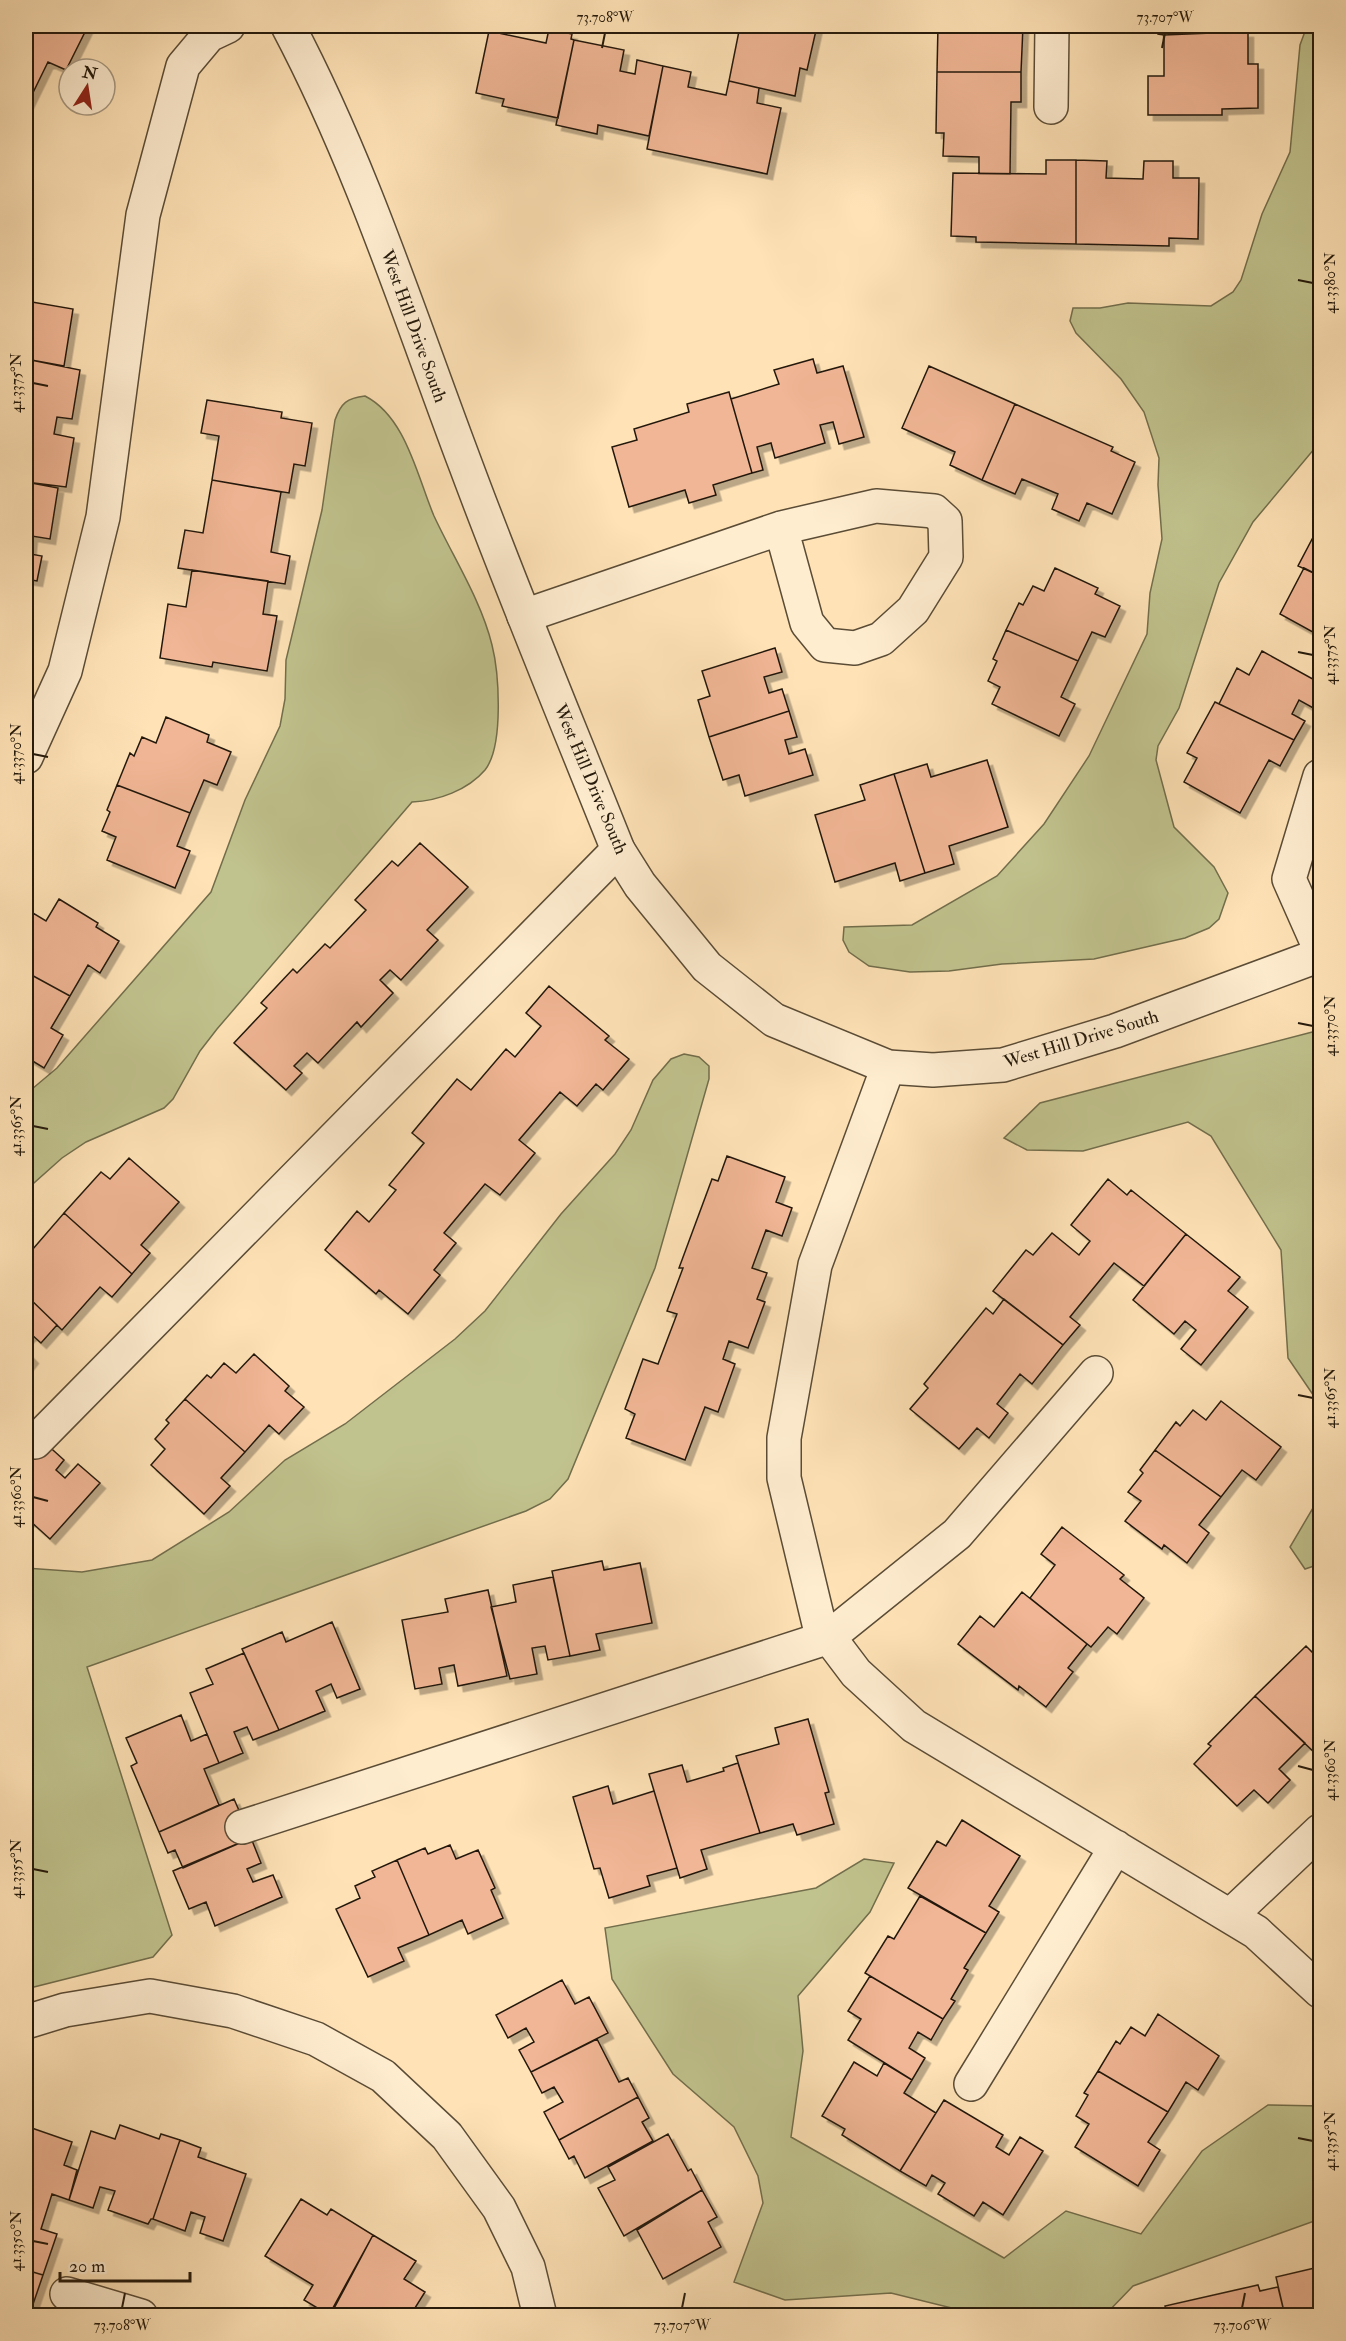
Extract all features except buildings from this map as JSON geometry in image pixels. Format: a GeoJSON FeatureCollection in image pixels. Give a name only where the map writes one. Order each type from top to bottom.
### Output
{"type":"FeatureCollection","features":[{"type":"Feature","properties":{"kind":"street"},"geometry":{"type":"LineString","coordinates":[[26,757],[65,670],[103,517],[143,215],[183,66],[209,35],[228,26]]}},
{"type":"Feature","properties":{"kind":"street","name":"West Hill Drive South"},"geometry":{"type":"LineString","coordinates":[[288,26],[310,68],[376,223],[524,616],[618,850],[640,885],[707,967],[774,1020],[888,1067],[933,1070],[1003,1065],[1115,1031],[1320,955]]}},
{"type":"Feature","properties":{"kind":"street"},"geometry":{"type":"LineString","coordinates":[[1051,107],[1052,26]]}},
{"type":"Feature","properties":{"kind":"street"},"geometry":{"type":"LineString","coordinates":[[524,616],[781,528],[876,506],[934,511],[945,521],[946,557],[913,610],[881,639],[855,648],[825,645],[807,623],[781,528]]}},
{"type":"Feature","properties":{"kind":"street"},"geometry":{"type":"LineString","coordinates":[[1320,776],[1289,879],[1320,949]]}},
{"type":"Feature","properties":{"kind":"street"},"geometry":{"type":"LineString","coordinates":[[35,1442],[618,850]]}},
{"type":"Feature","properties":{"kind":"street"},"geometry":{"type":"LineString","coordinates":[[888,1067],[815,1265],[784,1438],[784,1478],[819,1624],[856,1673],[914,1726],[1256,1932],[1320,1991]]}},
{"type":"Feature","properties":{"kind":"street"},"geometry":{"type":"LineString","coordinates":[[242,1827],[829,1637],[957,1534],[1096,1374]]}},
{"type":"Feature","properties":{"kind":"street"},"geometry":{"type":"LineString","coordinates":[[1230,1916],[1320,1832]]}},
{"type":"Feature","properties":{"kind":"street"},"geometry":{"type":"LineString","coordinates":[[971,2084],[1116,1847]]}},
{"type":"Feature","properties":{"kind":"street"},"geometry":{"type":"LineString","coordinates":[[26,2022],[65,2010],[150,1996],[233,2011],[316,2039],[382,2076],[447,2136],[499,2208],[528,2267],[540,2316]]}},
{"type":"Feature","properties":{"kind":"street"},"geometry":{"type":"LineString","coordinates":[[67,2294],[141,2316]]}},
{"type":"Feature","properties":{"kind":"green space"},"geometry":{"type":"Polygon","coordinates":[[[1307,26],[1320,26],[1320,442],[1253,522],[1219,583],[1179,708],[1158,746],[1156,760],[1174,827],[1214,867],[1228,893],[1219,919],[1209,928],[1185,938],[1094,959],[1002,964],[949,971],[910,972],[869,966],[849,952],[843,940],[844,927],[912,925],[997,876],[1044,824],[1089,756],[1147,634],[1150,593],[1162,539],[1158,485],[1159,458],[1144,412],[1121,379],[1076,333],[1070,321],[1073,308],[1100,308],[1128,303],[1211,306],[1233,292],[1241,280],[1262,214],[1290,152],[1300,45],[1307,26]]]}},
{"type":"Feature","properties":{"kind":"green space"},"geometry":{"type":"Polygon","coordinates":[[[365,396],[391,418],[400,433],[416,466],[434,516],[474,595],[487,628],[497,673],[498,691],[497,727],[491,759],[478,777],[461,789],[442,797],[412,802],[217,1029],[200,1051],[173,1099],[164,1108],[86,1142],[62,1158],[26,1190],[26,1094],[57,1068],[211,892],[245,800],[280,726],[285,699],[286,660],[322,510],[335,420],[346,402],[365,396]]]}},
{"type":"Feature","properties":{"kind":"green space"},"geometry":{"type":"Polygon","coordinates":[[[1320,1030],[1320,1203],[1318,1212],[1320,1224],[1320,1405],[1288,1358],[1281,1250],[1211,1136],[1188,1122],[1083,1151],[1027,1150],[1004,1138],[1040,1103],[1320,1030]]]}},
{"type":"Feature","properties":{"kind":"green space"},"geometry":{"type":"Polygon","coordinates":[[[684,1054],[699,1057],[709,1066],[709,1079],[655,1268],[568,1479],[550,1499],[526,1511],[87,1667],[172,1935],[153,1957],[26,1989],[26,1568],[82,1572],[152,1560],[229,1512],[285,1460],[345,1424],[455,1339],[485,1311],[561,1214],[615,1154],[631,1130],[653,1080],[671,1059],[684,1054]]]}},
{"type":"Feature","properties":{"kind":"green space"},"geometry":{"type":"Polygon","coordinates":[[[1320,1496],[1320,1564],[1305,1569],[1290,1547],[1320,1496]]]}},
{"type":"Feature","properties":{"kind":"green space"},"geometry":{"type":"Polygon","coordinates":[[[864,1859],[894,1863],[870,1912],[798,1996],[803,2051],[791,2137],[1004,2258],[1066,2211],[1141,2234],[1202,2151],[1268,2105],[1320,2106],[1320,2219],[1133,2286],[1105,2315],[980,2315],[891,2293],[785,2300],[734,2282],[763,2203],[758,2176],[734,2127],[673,2074],[612,1979],[605,1928],[816,1888],[864,1859]]]}}]}
